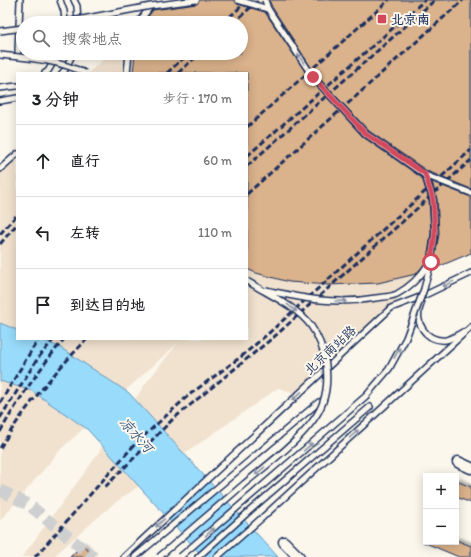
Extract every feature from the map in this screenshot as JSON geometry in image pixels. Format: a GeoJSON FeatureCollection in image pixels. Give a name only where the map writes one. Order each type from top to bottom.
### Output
{"type":"FeatureCollection","features":[{"type":"Feature","properties":{"kind":"street"},"geometry":{"type":"LineString","coordinates":[[458,462],[471,468]]}},
{"type":"Feature","properties":{"kind":"street"},"geometry":{"type":"LineString","coordinates":[[284,542],[299,557]]}},
{"type":"Feature","properties":{"kind":"lane"},"geometry":{"type":"LineString","coordinates":[[19,16],[20,0]]}},
{"type":"Feature","properties":{"kind":"lane"},"geometry":{"type":"LineString","coordinates":[[60,0],[64,16]]}},
{"type":"Feature","properties":{"kind":"lane"},"geometry":{"type":"LineString","coordinates":[[74,0],[77,6],[78,16]]}},
{"type":"Feature","properties":{"kind":"lane"},"geometry":{"type":"LineString","coordinates":[[98,16],[151,6],[196,0]]}},
{"type":"Feature","properties":{"kind":"lane"},"geometry":{"type":"LineString","coordinates":[[238,0],[268,9]]}},
{"type":"Feature","properties":{"kind":"lane"},"geometry":{"type":"LineString","coordinates":[[265,0],[268,9],[313,77],[366,134],[425,174],[471,193]]}},
{"type":"Feature","properties":{"kind":"lane"},"geometry":{"type":"LineString","coordinates":[[143,16],[151,6]]}},
{"type":"Feature","properties":{"kind":"lane"},"geometry":{"type":"LineString","coordinates":[[0,32],[16,29]]}},
{"type":"Feature","properties":{"kind":"lane"},"geometry":{"type":"LineString","coordinates":[[0,55],[16,57]]}},
{"type":"Feature","properties":{"kind":"lane"},"geometry":{"type":"LineString","coordinates":[[49,60],[83,72]]}},
{"type":"Feature","properties":{"kind":"lane"},"geometry":{"type":"LineString","coordinates":[[46,72],[55,60]]}},
{"type":"Feature","properties":{"kind":"lane"},"geometry":{"type":"LineString","coordinates":[[63,72],[70,60]]}},
{"type":"Feature","properties":{"kind":"lane"},"geometry":{"type":"LineString","coordinates":[[128,72],[129,60]]}},
{"type":"Feature","properties":{"kind":"lane"},"geometry":{"type":"LineString","coordinates":[[0,88],[16,86]]}},
{"type":"Feature","properties":{"kind":"lane"},"geometry":{"type":"LineString","coordinates":[[0,101],[16,98]]}},
{"type":"Feature","properties":{"kind":"lane"},"geometry":{"type":"LineString","coordinates":[[0,169],[16,155]]}},
{"type":"Feature","properties":{"kind":"lane"},"geometry":{"type":"LineString","coordinates":[[180,557],[366,396],[389,369],[406,338],[424,289],[431,262],[435,233],[433,199],[425,174]]}},
{"type":"Feature","properties":{"kind":"lane"},"geometry":{"type":"LineString","coordinates":[[261,289],[302,299],[328,301],[360,300],[396,294],[420,277],[431,262]]}},
{"type":"Feature","properties":{"kind":"lane","name":"北京南站路"},"geometry":{"type":"LineString","coordinates":[[124,557],[391,308],[425,295],[471,272]]}},
{"type":"Feature","properties":{"kind":"lane"},"geometry":{"type":"LineString","coordinates":[[159,557],[283,451],[310,425],[323,402],[327,385],[327,372],[323,351],[311,327],[293,308],[248,282]]}},
{"type":"Feature","properties":{"kind":"lane"},"geometry":{"type":"LineString","coordinates":[[425,295],[419,308],[418,318],[421,327],[428,336],[447,340],[469,329]]}},
{"type":"Feature","properties":{"kind":"lane"},"geometry":{"type":"LineString","coordinates":[[217,557],[263,517],[469,329]]}},
{"type":"Feature","properties":{"kind":"lane"},"geometry":{"type":"LineString","coordinates":[[135,557],[319,402]]}},
{"type":"Feature","properties":{"kind":"lane"},"geometry":{"type":"LineString","coordinates":[[198,557],[370,407]]}},
{"type":"Feature","properties":{"kind":"shaded area"},"geometry":{"type":"Polygon","coordinates":[[[169,0],[471,0],[471,233],[295,393],[278,388],[112,505],[53,557],[22,557],[88,468],[146,383],[178,343],[62,448],[0,521],[0,171],[16,149],[16,340],[248,340],[248,72],[89,72],[103,60],[248,60],[248,16],[152,16],[169,0]]]}},
{"type":"Feature","properties":{"kind":"water","name":"凉水河"},"geometry":{"type":"Polygon","coordinates":[[[0,323],[16,330],[16,340],[42,340],[61,348],[129,393],[278,557],[203,557],[87,429],[32,391],[0,381],[0,323]]]}},
{"type":"Feature","properties":{"kind":"building"},"geometry":{"type":"Polygon","coordinates":[[[200,0],[234,0],[237,4],[265,12],[310,79],[363,137],[422,178],[429,200],[431,233],[427,261],[416,274],[378,283],[328,285],[289,282],[248,269],[248,72],[133,72],[134,60],[248,60],[248,16],[148,16],[153,10],[197,4],[200,0]]]}},
{"type":"Feature","properties":{"kind":"building"},"geometry":{"type":"Polygon","coordinates":[[[269,0],[471,0],[471,189],[427,171],[369,131],[316,75],[269,0]]]}},
{"type":"Feature","properties":{"kind":"building"},"geometry":{"type":"Polygon","coordinates":[[[432,182],[471,197],[471,253],[433,269],[439,233],[437,199],[432,182]]]}},
{"type":"Feature","properties":{"kind":"building"},"geometry":{"type":"Polygon","coordinates":[[[459,482],[471,487],[471,503],[459,498],[459,482]]]}},
{"type":"Feature","properties":{"kind":"building"},"geometry":{"type":"Polygon","coordinates":[[[459,541],[471,546],[471,557],[459,557],[430,545],[459,545],[459,541]]]}},
{"type":"Feature","properties":{"kind":"building"},"geometry":{"type":"Polygon","coordinates":[[[83,545],[94,557],[70,557],[83,545]]]}},
{"type":"Feature","properties":{"kind":"tunnel"},"geometry":{"type":"LineString","coordinates":[[0,490],[29,505],[93,557]]}},
{"type":"Feature","properties":{"kind":"railway"},"geometry":{"type":"LineString","coordinates":[[231,16],[248,0]]}},
{"type":"Feature","properties":{"kind":"railway"},"geometry":{"type":"LineString","coordinates":[[241,16],[259,0]]}},
{"type":"Feature","properties":{"kind":"railway"},"geometry":{"type":"LineString","coordinates":[[248,126],[389,0]]}},
{"type":"Feature","properties":{"kind":"railway"},"geometry":{"type":"LineString","coordinates":[[248,155],[425,0]]}},
{"type":"Feature","properties":{"kind":"railway"},"geometry":{"type":"LineString","coordinates":[[248,165],[435,0]]}},
{"type":"Feature","properties":{"kind":"railway"},"geometry":{"type":"LineString","coordinates":[[248,193],[463,0]]}},
{"type":"Feature","properties":{"kind":"railway"},"geometry":{"type":"LineString","coordinates":[[168,72],[181,60]]}},
{"type":"Feature","properties":{"kind":"railway"},"geometry":{"type":"LineString","coordinates":[[179,72],[192,60]]}},
{"type":"Feature","properties":{"kind":"railway"},"geometry":{"type":"LineString","coordinates":[[35,557],[135,444],[189,395],[242,356],[270,332],[471,150]]}},
{"type":"Feature","properties":{"kind":"railway"},"geometry":{"type":"LineString","coordinates":[[105,487],[173,419],[275,336],[471,160]]}},
{"type":"Feature","properties":{"kind":"railway"},"geometry":{"type":"LineString","coordinates":[[0,234],[16,216]]}},
{"type":"Feature","properties":{"kind":"railway"},"geometry":{"type":"LineString","coordinates":[[0,244],[16,225]]}},
{"type":"Feature","properties":{"kind":"railway"},"geometry":{"type":"LineString","coordinates":[[0,403],[38,340]]}},
{"type":"Feature","properties":{"kind":"railway"},"geometry":{"type":"LineString","coordinates":[[0,418],[38,358],[53,340]]}},
{"type":"Feature","properties":{"kind":"railway"},"geometry":{"type":"LineString","coordinates":[[0,432],[30,384],[63,340]]}},
{"type":"Feature","properties":{"kind":"railway"},"geometry":{"type":"LineString","coordinates":[[0,448],[40,391],[86,340]]}},
{"type":"Feature","properties":{"kind":"place","name":"北京南"},"geometry":{"type":"Point","coordinates":[382,19]}},
{"type":"Feature","properties":{"kind":"route"},"geometry":{"type":"LineString","coordinates":[[313,77],[366,134],[425,174],[433,199],[435,233],[431,262]]}}]}
